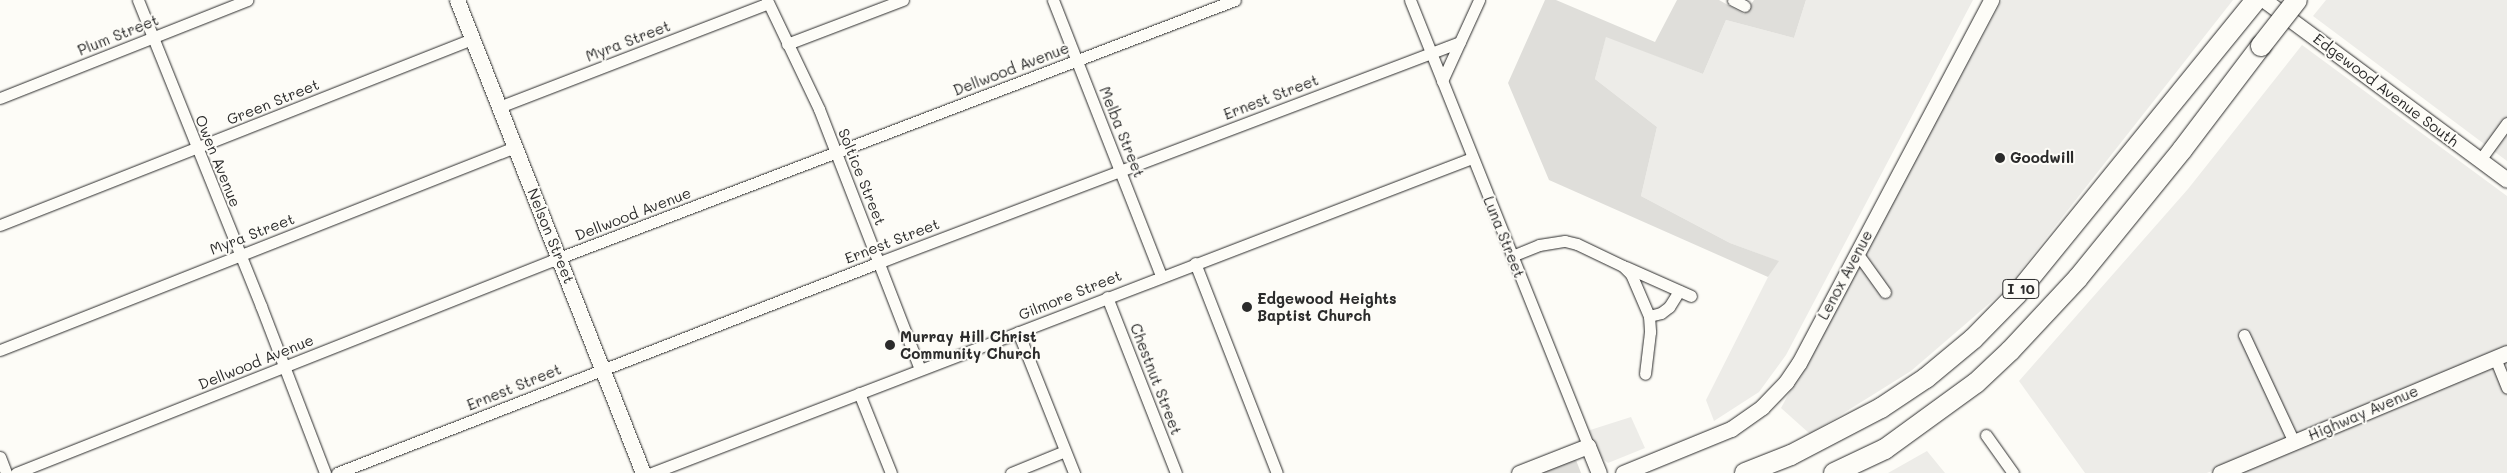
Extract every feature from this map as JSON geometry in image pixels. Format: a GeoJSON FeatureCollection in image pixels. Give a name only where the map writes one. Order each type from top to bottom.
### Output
{"type":"FeatureCollection","features":[{"type":"Feature","properties":{"kind":"highway","name":"I 10"},"geometry":{"type":"LineString","coordinates":[[1745,473],[1791,455],[1881,408],[1926,378],[1973,339],[2017,294],[2256,0]]}},
{"type":"Feature","properties":{"kind":"highway","name":"I 10"},"geometry":{"type":"LineString","coordinates":[[1834,473],[1885,448],[1976,382],[2010,351],[2084,270],[2182,150],[2297,0]]}},
{"type":"Feature","properties":{"kind":"main road","name":"Nelson Street"},"geometry":{"type":"LineString","coordinates":[[457,0],[643,473]]}},
{"type":"Feature","properties":{"kind":"main road","name":"Lenox Avenue"},"geometry":{"type":"LineString","coordinates":[[1623,473],[1731,429],[1762,407],[1786,382],[1799,363],[1991,0]]}},
{"type":"Feature","properties":{"kind":"main road","name":"Edgewood Avenue South"},"geometry":{"type":"LineString","coordinates":[[2264,0],[2507,180]]}},
{"type":"Feature","properties":{"kind":"main road","name":"Highway Avenue"},"geometry":{"type":"LineString","coordinates":[[2220,473],[2501,356]]}},
{"type":"Feature","properties":{"kind":"main road"},"geometry":{"type":"LineString","coordinates":[[1519,473],[1588,446]]}},
{"type":"Feature","properties":{"kind":"main road","name":"Luna Street"},"geometry":{"type":"LineString","coordinates":[[1588,446],[1599,473]]}},
{"type":"Feature","properties":{"kind":"street","name":"Owen Avenue"},"geometry":{"type":"LineString","coordinates":[[138,0],[325,473]]}},
{"type":"Feature","properties":{"kind":"street","name":"Plum Street"},"geometry":{"type":"LineString","coordinates":[[0,98],[248,0]]}},
{"type":"Feature","properties":{"kind":"street"},"geometry":{"type":"LineString","coordinates":[[787,44],[903,0]]}},
{"type":"Feature","properties":{"kind":"street","name":"Melba Street"},"geometry":{"type":"LineString","coordinates":[[1053,0],[1121,169],[1161,276]]}},
{"type":"Feature","properties":{"kind":"street","name":"Dellwood Avenue"},"geometry":{"type":"LineString","coordinates":[[16,473],[560,258],[1235,0]]}},
{"type":"Feature","properties":{"kind":"street","name":"Luna Street"},"geometry":{"type":"LineString","coordinates":[[1410,0],[1588,446]]}},
{"type":"Feature","properties":{"kind":"street"},"geometry":{"type":"LineString","coordinates":[[1442,81],[1479,0]]}},
{"type":"Feature","properties":{"kind":"street"},"geometry":{"type":"LineString","coordinates":[[1733,0],[1745,6]]}},
{"type":"Feature","properties":{"kind":"street","name":"Soltice Street"},"geometry":{"type":"LineString","coordinates":[[767,1],[819,109],[920,369]]}},
{"type":"Feature","properties":{"kind":"street","name":"Myra Street"},"geometry":{"type":"LineString","coordinates":[[499,107],[767,1]]}},
{"type":"Feature","properties":{"kind":"street","name":"Green Street"},"geometry":{"type":"LineString","coordinates":[[0,225],[472,39]]}},
{"type":"Feature","properties":{"kind":"street","name":"Ernest Street"},"geometry":{"type":"LineString","coordinates":[[337,473],[602,368],[1121,169],[1460,42]]}},
{"type":"Feature","properties":{"kind":"street"},"geometry":{"type":"LineString","coordinates":[[2480,160],[2507,123]]}},
{"type":"Feature","properties":{"kind":"street","name":"Myra Street"},"geometry":{"type":"LineString","coordinates":[[0,350],[515,147]]}},
{"type":"Feature","properties":{"kind":"street","name":"Gilmore Street"},"geometry":{"type":"LineString","coordinates":[[652,473],[1472,158]]}},
{"type":"Feature","properties":{"kind":"street"},"geometry":{"type":"LineString","coordinates":[[1512,256],[1539,244],[1565,241],[1577,244],[1691,296]]}},
{"type":"Feature","properties":{"kind":"street"},"geometry":{"type":"LineString","coordinates":[[1857,253],[1885,292]]}},
{"type":"Feature","properties":{"kind":"street"},"geometry":{"type":"LineString","coordinates":[[1195,263],[1277,473]]}},
{"type":"Feature","properties":{"kind":"street"},"geometry":{"type":"LineString","coordinates":[[1622,266],[1631,274],[1649,316],[1650,332],[1645,374]]}},
{"type":"Feature","properties":{"kind":"street"},"geometry":{"type":"LineString","coordinates":[[1649,316],[1661,313],[1669,307],[1679,291]]}},
{"type":"Feature","properties":{"kind":"street","name":"Chestnut Street"},"geometry":{"type":"LineString","coordinates":[[1107,297],[1176,473]]}},
{"type":"Feature","properties":{"kind":"street"},"geometry":{"type":"LineString","coordinates":[[1018,332],[1074,473]]}},
{"type":"Feature","properties":{"kind":"street"},"geometry":{"type":"LineString","coordinates":[[2244,335],[2294,442]]}},
{"type":"Feature","properties":{"kind":"street"},"geometry":{"type":"LineString","coordinates":[[2501,356],[2507,388]]}},
{"type":"Feature","properties":{"kind":"street"},"geometry":{"type":"LineString","coordinates":[[859,393],[890,473]]}},
{"type":"Feature","properties":{"kind":"street"},"geometry":{"type":"LineString","coordinates":[[1986,435],[2013,473]]}},
{"type":"Feature","properties":{"kind":"street"},"geometry":{"type":"LineString","coordinates":[[1011,473],[1065,451]]}},
{"type":"Feature","properties":{"kind":"street"},"geometry":{"type":"LineString","coordinates":[[0,458],[6,473]]}},
{"type":"Feature","properties":{"kind":"shaded area"},"geometry":{"type":"Polygon","coordinates":[[[1545,0],[1556,0],[1655,42],[1677,0],[1719,0],[1744,14],[1754,0],[1806,0],[1794,38],[1726,20],[1703,74],[1606,37],[1595,79],[1657,127],[1641,196],[1730,243],[1779,261],[1768,277],[1549,180],[1508,83],[1545,0]]]}},
{"type":"Feature","properties":{"kind":"shaded area"},"geometry":{"type":"Polygon","coordinates":[[[1806,0],[1973,0],[1786,355],[1759,392],[1714,421],[1706,400],[1768,277],[1778,261],[1730,243],[1641,196],[1657,127],[1595,79],[1606,36],[1703,74],[1726,20],[1794,38],[1806,0]]]}},
{"type":"Feature","properties":{"kind":"shaded area"},"geometry":{"type":"Polygon","coordinates":[[[2002,0],[2233,0],[2005,290],[1911,371],[1810,434],[1781,408],[2002,0]]]}},
{"type":"Feature","properties":{"kind":"shaded area"},"geometry":{"type":"Polygon","coordinates":[[[2326,0],[2507,0],[2507,161],[2313,16],[2326,0]]]}},
{"type":"Feature","properties":{"kind":"shaded area"},"geometry":{"type":"Polygon","coordinates":[[[2302,45],[2507,196],[2507,346],[2207,473],[2085,473],[2019,381],[2188,189],[2302,45]]]}},
{"type":"Feature","properties":{"kind":"shaded area"},"geometry":{"type":"Polygon","coordinates":[[[2507,358],[2507,473],[2232,473],[2507,358]]]}},
{"type":"Feature","properties":{"kind":"shaded area"},"geometry":{"type":"Polygon","coordinates":[[[1631,417],[1645,448],[1608,463],[1599,456],[1587,431],[1631,417]]]}},
{"type":"Feature","properties":{"kind":"shaded area"},"geometry":{"type":"Polygon","coordinates":[[[1927,451],[1945,473],[1888,473],[1927,451]]]}},
{"type":"Feature","properties":{"kind":"shaded area"},"geometry":{"type":"Polygon","coordinates":[[[1569,460],[1576,460],[1581,473],[1535,473],[1569,460]]]}},
{"type":"Feature","properties":{"kind":"place","name":"Goodwill"},"geometry":{"type":"Point","coordinates":[2000,158]}},
{"type":"Feature","properties":{"kind":"place","name":"Edgewood Heights Baptist Church"},"geometry":{"type":"Point","coordinates":[1247,307]}},
{"type":"Feature","properties":{"kind":"place","name":"Murray Hill Christ Community Church"},"geometry":{"type":"Point","coordinates":[890,345]}}]}
